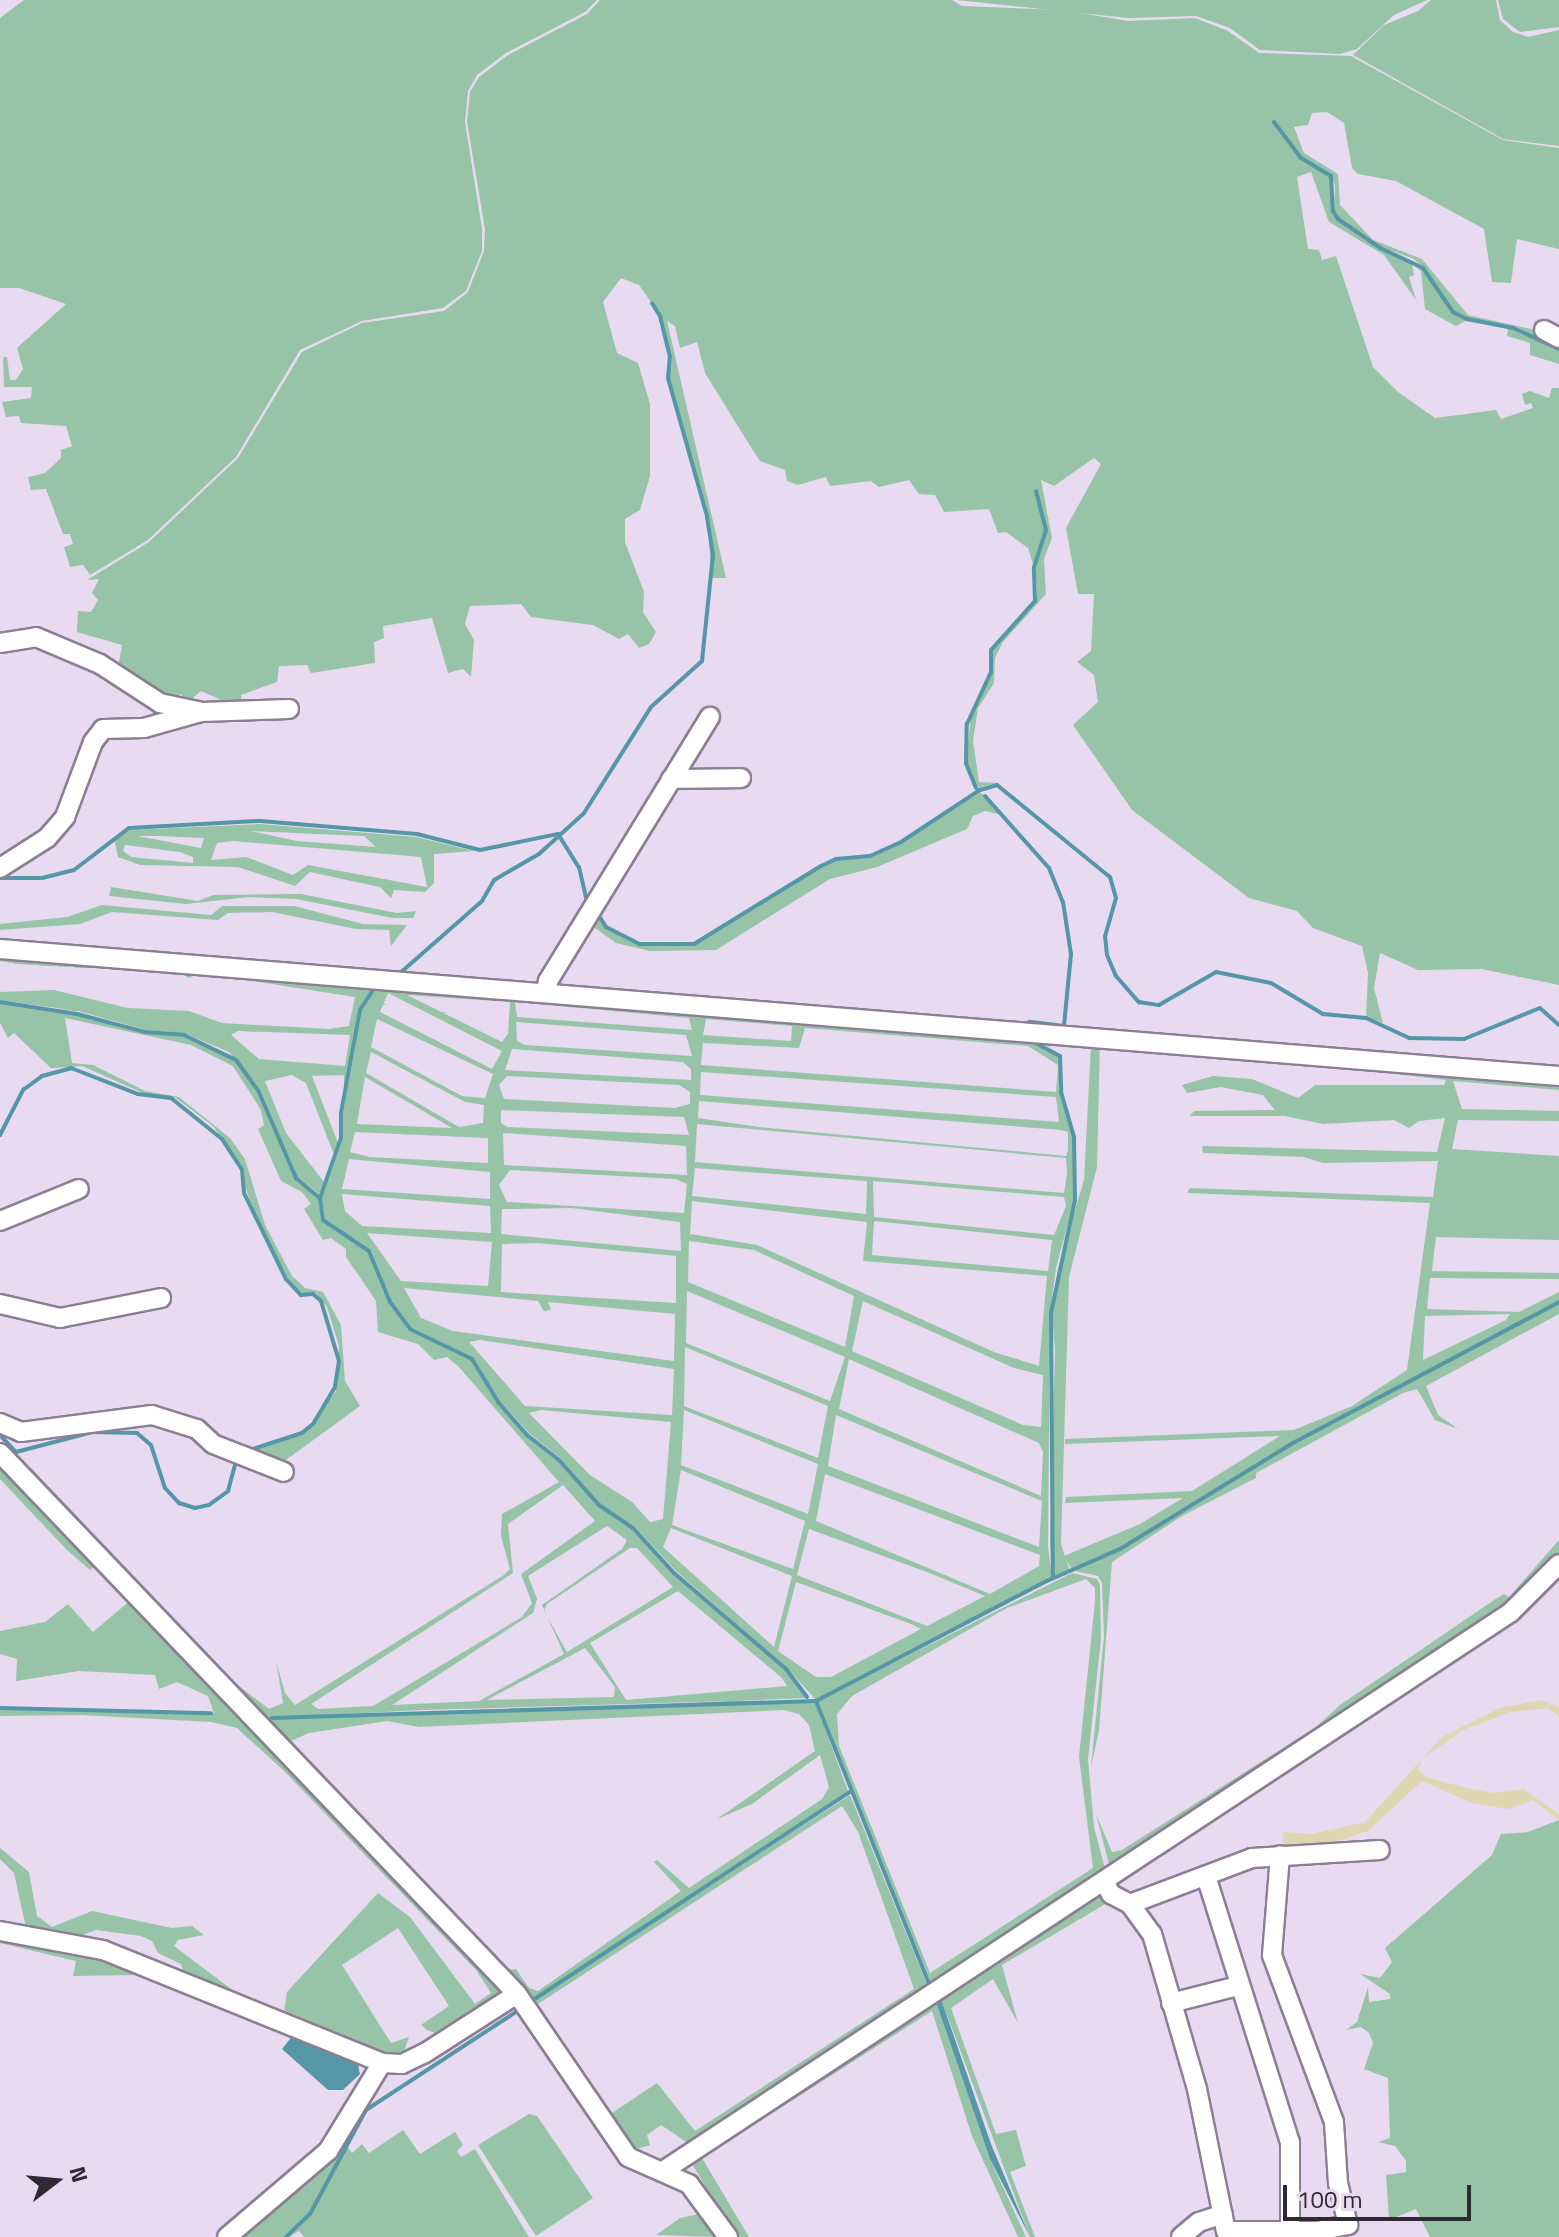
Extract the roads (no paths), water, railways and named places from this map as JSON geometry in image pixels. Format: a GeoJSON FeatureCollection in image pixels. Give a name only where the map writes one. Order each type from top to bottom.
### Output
{"type":"FeatureCollection","features":[{"type":"Feature","properties":{"kind":"street"},"geometry":{"type":"LineString","coordinates":[[0,643],[36,637],[100,664],[160,703],[201,712]]}},
{"type":"Feature","properties":{"kind":"street"},"geometry":{"type":"LineString","coordinates":[[0,868],[47,838],[65,817],[93,742],[103,729],[144,728],[201,712],[289,709]]}},
{"type":"Feature","properties":{"kind":"street"},"geometry":{"type":"LineString","coordinates":[[546,993],[548,981],[710,717]]}},
{"type":"Feature","properties":{"kind":"street"},"geometry":{"type":"LineString","coordinates":[[671,779],[741,778]]}},
{"type":"Feature","properties":{"kind":"street"},"geometry":{"type":"LineString","coordinates":[[0,949],[1559,1076]]}},
{"type":"Feature","properties":{"kind":"street"},"geometry":{"type":"LineString","coordinates":[[0,1221],[79,1189]]}},
{"type":"Feature","properties":{"kind":"street"},"geometry":{"type":"LineString","coordinates":[[0,1304],[60,1318],[161,1298]]}},
{"type":"Feature","properties":{"kind":"street"},"geometry":{"type":"LineString","coordinates":[[0,1423],[21,1432],[152,1415],[197,1429],[213,1444],[284,1472]]}},
{"type":"Feature","properties":{"kind":"street"},"geometry":{"type":"LineString","coordinates":[[0,1453],[517,1994],[628,2157],[663,2171],[698,2192],[728,2237]]}},
{"type":"Feature","properties":{"kind":"street"},"geometry":{"type":"LineString","coordinates":[[663,2171],[1510,1613],[1559,1564]]}},
{"type":"Feature","properties":{"kind":"street"},"geometry":{"type":"LineString","coordinates":[[1130,1904],[1252,1858],[1380,1850]]}},
{"type":"Feature","properties":{"kind":"street"},"geometry":{"type":"LineString","coordinates":[[1104,1881],[1111,1894],[1130,1904],[1152,1934],[1197,2089],[1230,2234],[1290,2232],[1348,2225],[1338,2183],[1334,2122],[1272,1955],[1280,1855]]}},
{"type":"Feature","properties":{"kind":"street"},"geometry":{"type":"LineString","coordinates":[[1206,1876],[1238,1986],[1290,2142],[1290,2232]]}},
{"type":"Feature","properties":{"kind":"street"},"geometry":{"type":"LineString","coordinates":[[0,1931],[103,1950],[382,2063],[402,2064],[425,2053],[517,1994]]}},
{"type":"Feature","properties":{"kind":"street"},"geometry":{"type":"LineString","coordinates":[[1171,2003],[1238,1986]]}},
{"type":"Feature","properties":{"kind":"street"},"geometry":{"type":"LineString","coordinates":[[227,2237],[328,2151],[382,2063]]}},
{"type":"Feature","properties":{"kind":"street"},"geometry":{"type":"LineString","coordinates":[[1181,2237],[1199,2222],[1223,2214]]}},
{"type":"Feature","properties":{"kind":"water"},"geometry":{"type":"Polygon","coordinates":[[[941,1999],[991,2144],[1030,2237],[990,2159],[936,2002],[941,1999]]]}},
{"type":"Feature","properties":{"kind":"water"},"geometry":{"type":"Polygon","coordinates":[[[294,2034],[357,2060],[360,2074],[343,2090],[328,2090],[282,2049],[294,2034]]]}},
{"type":"Feature","properties":{"kind":"waterway"},"geometry":{"type":"LineString","coordinates":[[1274,122],[1301,158],[1331,176],[1333,211],[1338,219],[1380,248],[1423,268],[1453,312],[1467,319],[1513,328],[1559,349]]}},
{"type":"Feature","properties":{"kind":"waterway"},"geometry":{"type":"LineString","coordinates":[[399,974],[482,901],[494,880],[539,854],[584,813],[651,707],[702,661],[713,555],[707,516],[668,378],[670,357],[660,316],[652,303]]}},
{"type":"Feature","properties":{"kind":"waterway"},"geometry":{"type":"LineString","coordinates":[[976,788],[966,763],[967,724],[991,672],[991,650],[1035,601],[1034,567],[1046,530],[1036,491]]}},
{"type":"Feature","properties":{"kind":"waterway"},"geometry":{"type":"LineString","coordinates":[[596,911],[606,927],[639,944],[694,944],[821,866],[836,859],[870,856],[901,842],[980,790],[997,785],[1110,877],[1116,898],[1105,936],[1107,955],[1116,976],[1139,1002],[1159,1005],[1216,972],[1271,983],[1323,1014],[1366,1018],[1409,1038],[1464,1039],[1540,1008],[1559,1025]]}},
{"type":"Feature","properties":{"kind":"waterway"},"geometry":{"type":"LineString","coordinates":[[985,796],[1049,868],[1063,902],[1071,954],[1064,1026],[1029,1022]]}},
{"type":"Feature","properties":{"kind":"waterway"},"geometry":{"type":"LineString","coordinates":[[0,878],[42,878],[74,870],[129,828],[260,821],[417,834],[480,850],[558,834],[579,867],[587,903]]}},
{"type":"Feature","properties":{"kind":"waterway"},"geometry":{"type":"LineString","coordinates":[[320,1198],[341,1138],[341,1113],[360,1010],[373,990]]}},
{"type":"Feature","properties":{"kind":"waterway"},"geometry":{"type":"LineString","coordinates":[[0,1002],[77,1014],[145,1032],[184,1035],[236,1060],[259,1092],[296,1178],[320,1198],[323,1220],[369,1251],[390,1302],[410,1329],[472,1359],[499,1403],[527,1435],[559,1460],[599,1505],[633,1528],[674,1573],[786,1669],[807,1697]]}},
{"type":"Feature","properties":{"kind":"waterway"},"geometry":{"type":"LineString","coordinates":[[1030,1040],[1060,1056],[1061,1092],[1074,1137],[1075,1200],[1051,1313],[1053,1578]]}},
{"type":"Feature","properties":{"kind":"waterway"},"geometry":{"type":"LineString","coordinates":[[0,1135],[23,1090],[42,1076],[71,1068],[138,1094],[171,1098],[222,1139],[242,1170],[244,1193],[286,1279],[301,1295],[313,1294],[321,1301],[339,1361],[335,1387],[313,1424],[302,1433],[247,1451]]}},
{"type":"Feature","properties":{"kind":"waterway"},"geometry":{"type":"LineString","coordinates":[[272,1718],[816,1701],[1047,1581],[1120,1549],[1293,1443],[1559,1302]]}},
{"type":"Feature","properties":{"kind":"waterway"},"geometry":{"type":"LineString","coordinates":[[0,1435],[16,1452],[93,1432],[137,1433],[151,1445],[165,1488],[179,1503],[195,1508],[209,1505],[228,1491],[236,1462]]}},
{"type":"Feature","properties":{"kind":"waterway"},"geometry":{"type":"LineString","coordinates":[[816,1701],[931,1988]]}},
{"type":"Feature","properties":{"kind":"waterway"},"geometry":{"type":"LineString","coordinates":[[0,1708],[211,1713]]}},
{"type":"Feature","properties":{"kind":"waterway"},"geometry":{"type":"LineString","coordinates":[[536,1998],[850,1792]]}},
{"type":"Feature","properties":{"kind":"waterway"},"geometry":{"type":"LineString","coordinates":[[286,2237],[310,2214],[366,2110],[519,2010]]}}]}
